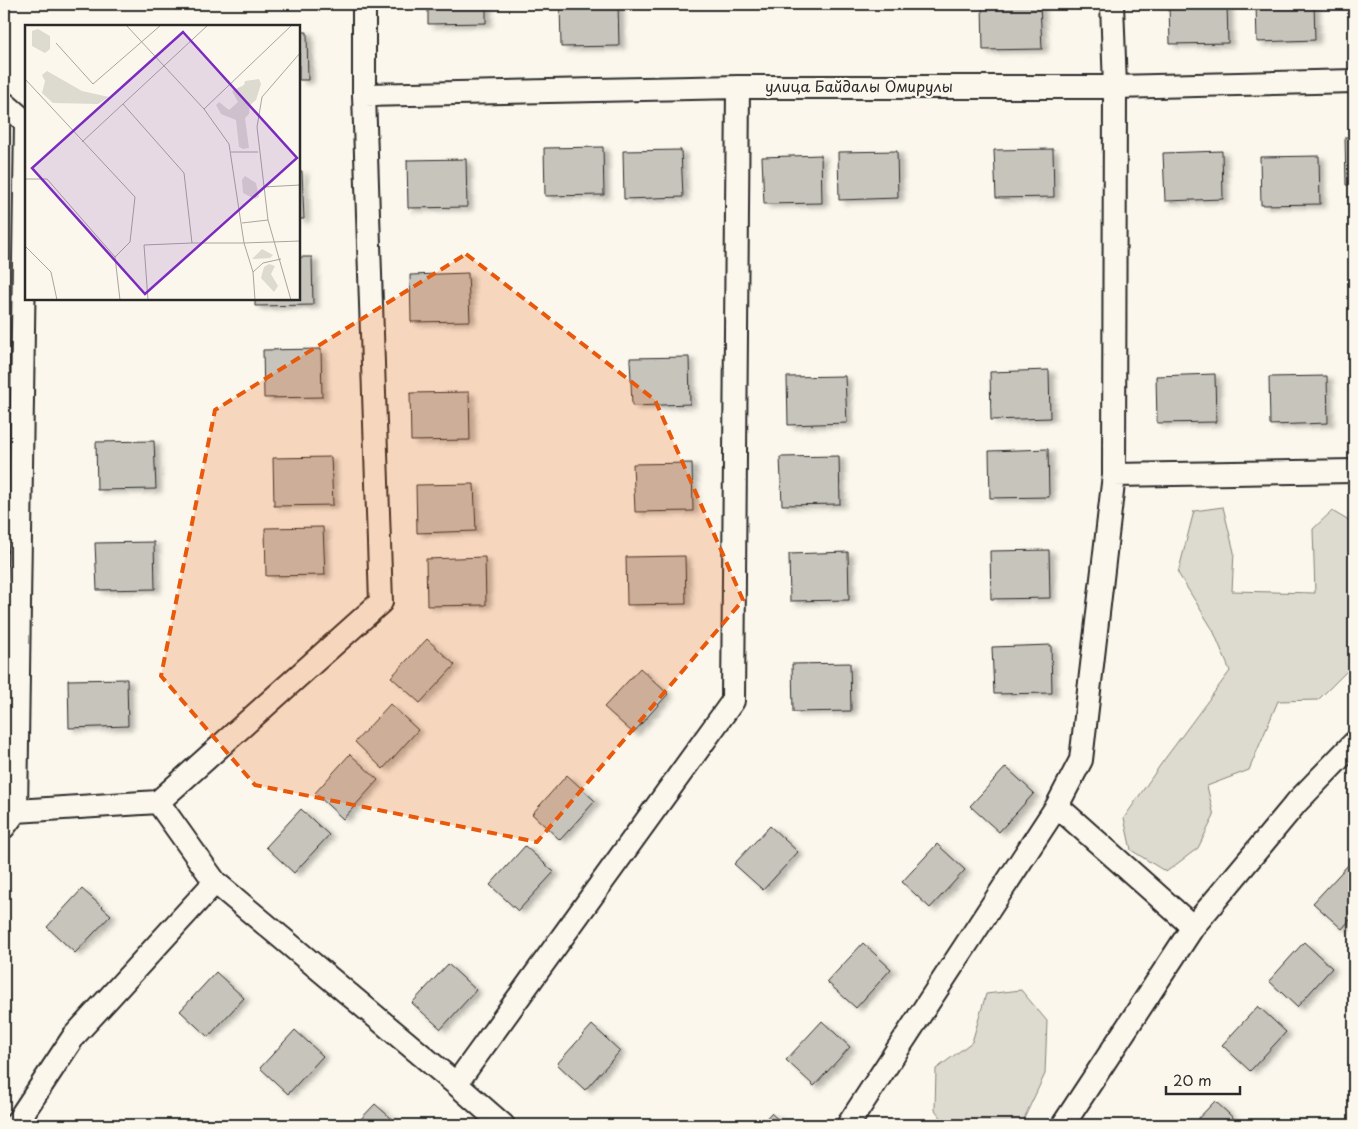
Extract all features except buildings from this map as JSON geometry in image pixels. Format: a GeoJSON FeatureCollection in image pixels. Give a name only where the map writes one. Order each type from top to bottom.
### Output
{"type":"FeatureCollection","features":[{"type":"Feature","properties":{"kind":"street"},"geometry":{"type":"LineString","coordinates":[[25,166],[10,819],[158,802],[381,602],[364,95],[364,4]]}},
{"type":"Feature","properties":{"kind":"street"},"geometry":{"type":"LineString","coordinates":[[848,1125],[1058,806],[1081,760],[1114,475],[1115,87],[1112,4]]}},
{"type":"Feature","properties":{"kind":"street","name":"улица Байдалы Омирулы"},"geometry":{"type":"LineString","coordinates":[[364,95],[738,87],[1115,87],[1354,81]]}},
{"type":"Feature","properties":{"kind":"street"},"geometry":{"type":"LineString","coordinates":[[456,1084],[734,701],[738,87]]}},
{"type":"Feature","properties":{"kind":"street"},"geometry":{"type":"LineString","coordinates":[[4,103],[25,121]]}},
{"type":"Feature","properties":{"kind":"street"},"geometry":{"type":"LineString","coordinates":[[1114,475],[1354,472]]}},
{"type":"Feature","properties":{"kind":"street"},"geometry":{"type":"LineString","coordinates":[[1063,1125],[1193,927],[1297,802],[1354,743]]}},
{"type":"Feature","properties":{"kind":"street"},"geometry":{"type":"LineString","coordinates":[[158,802],[214,882],[456,1084],[502,1125]]}},
{"type":"Feature","properties":{"kind":"street"},"geometry":{"type":"LineString","coordinates":[[1058,806],[1193,927]]}},
{"type":"Feature","properties":{"kind":"street"},"geometry":{"type":"LineString","coordinates":[[15,1125],[74,1036],[214,882]]}},
{"type":"Feature","properties":{"kind":"highlighted area"},"geometry":{"type":"Polygon","coordinates":[[[466,254],[655,400],[743,600],[537,842],[255,785],[161,676],[215,410],[466,254]]]}},
{"type":"Feature","properties":{"kind":"shaded area"},"geometry":{"type":"Polygon","coordinates":[[[1223,507],[1234,552],[1232,591],[1315,593],[1313,529],[1332,511],[1354,524],[1354,664],[1318,700],[1278,701],[1249,770],[1207,786],[1214,816],[1198,848],[1166,872],[1131,850],[1124,818],[1161,764],[1230,671],[1213,630],[1178,573],[1194,511],[1223,507]]]}},
{"type":"Feature","properties":{"kind":"shaded area"},"geometry":{"type":"Polygon","coordinates":[[[1021,990],[1047,1021],[1045,1074],[1021,1125],[947,1125],[935,1110],[936,1069],[972,1042],[986,994],[1021,990]]]}}]}
